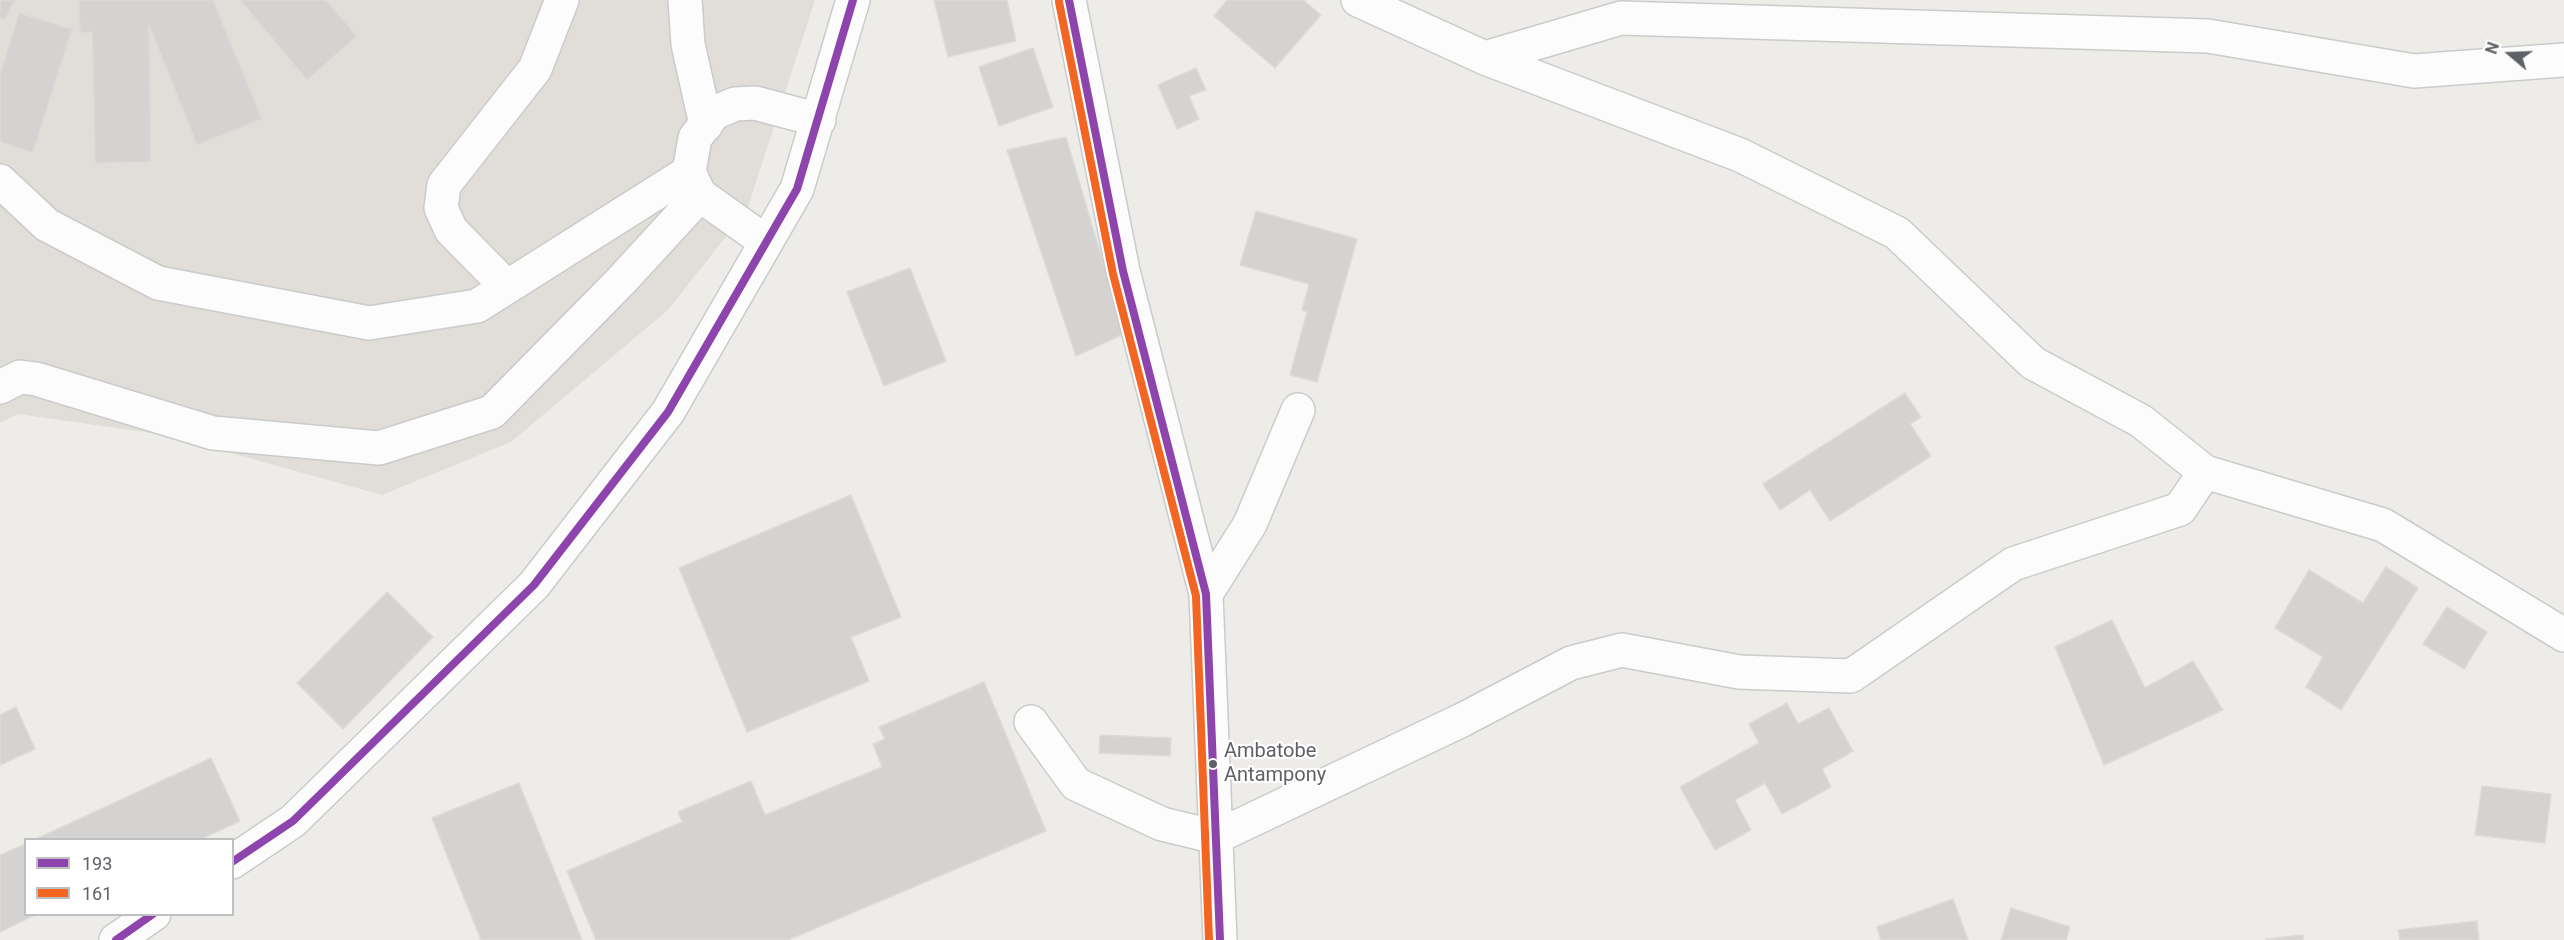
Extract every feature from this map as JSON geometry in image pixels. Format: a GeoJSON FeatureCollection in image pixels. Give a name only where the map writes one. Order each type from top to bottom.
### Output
{"type":"FeatureCollection","features":[{"type":"Feature","properties":{"kind":"street"},"geometry":{"type":"LineString","coordinates":[[507,287],[451,230],[441,208],[444,185],[535,69],[561,0]]}},
{"type":"Feature","properties":{"kind":"street"},"geometry":{"type":"LineString","coordinates":[[685,0],[688,44],[706,124]]}},
{"type":"Feature","properties":{"kind":"street"},"geometry":{"type":"LineString","coordinates":[[234,861],[293,821],[534,585],[668,412],[797,189],[853,0]]}},
{"type":"Feature","properties":{"kind":"street"},"geometry":{"type":"LineString","coordinates":[[1069,0],[1123,271],[1206,594],[1220,940]]}},
{"type":"Feature","properties":{"kind":"street"},"geometry":{"type":"LineString","coordinates":[[1358,0],[1485,58],[1740,155],[1897,233],[2033,363],[2141,421],[2205,472],[2383,525],[2564,635]]}},
{"type":"Feature","properties":{"kind":"street"},"geometry":{"type":"LineString","coordinates":[[1485,58],[1621,18],[2208,36],[2414,71],[2564,60]]}},
{"type":"Feature","properties":{"kind":"street"},"geometry":{"type":"LineString","coordinates":[[0,387],[20,377],[36,379],[213,433],[379,448],[492,412],[621,281],[694,184],[695,138],[714,114],[735,104],[755,103],[819,120]]}},
{"type":"Feature","properties":{"kind":"street"},"geometry":{"type":"LineString","coordinates":[[0,181],[47,225],[158,283],[369,323],[477,306],[507,287],[694,184]]}},
{"type":"Feature","properties":{"kind":"street"},"geometry":{"type":"LineString","coordinates":[[694,184],[766,242]]}},
{"type":"Feature","properties":{"kind":"street"},"geometry":{"type":"LineString","coordinates":[[1206,594],[1250,524],[1298,410]]}},
{"type":"Feature","properties":{"kind":"street"},"geometry":{"type":"LineString","coordinates":[[1031,722],[1076,784],[1162,824],[1216,837],[1462,720],[1571,663],[1622,650],[1739,672],[1851,676],[2013,564],[2180,509],[2205,472]]}},
{"type":"Feature","properties":{"kind":"street"},"geometry":{"type":"LineString","coordinates":[[116,940],[152,916]]}},
{"type":"Feature","properties":{"kind":"shaded area"},"geometry":{"type":"Polygon","coordinates":[[[0,0],[815,0],[747,210],[668,310],[511,442],[382,495],[166,435],[18,414],[0,423],[0,0]]]}},
{"type":"Feature","properties":{"kind":"building"},"geometry":{"type":"Polygon","coordinates":[[[0,0],[15,0],[5,20],[0,19],[0,0]]]}},
{"type":"Feature","properties":{"kind":"building"},"geometry":{"type":"Polygon","coordinates":[[[79,0],[213,0],[262,119],[197,145],[149,25],[151,162],[95,163],[92,32],[80,33],[79,0]]]}},
{"type":"Feature","properties":{"kind":"building"},"geometry":{"type":"Polygon","coordinates":[[[240,0],[326,0],[357,36],[307,80],[240,0]]]}},
{"type":"Feature","properties":{"kind":"building"},"geometry":{"type":"Polygon","coordinates":[[[934,0],[1007,0],[1016,41],[948,57],[934,0]]]}},
{"type":"Feature","properties":{"kind":"building"},"geometry":{"type":"Polygon","coordinates":[[[1227,0],[1303,0],[1321,15],[1275,68],[1214,16],[1227,0]]]}},
{"type":"Feature","properties":{"kind":"building"},"geometry":{"type":"Polygon","coordinates":[[[19,13],[72,29],[33,153],[0,142],[0,74],[19,13]]]}},
{"type":"Feature","properties":{"kind":"building"},"geometry":{"type":"Polygon","coordinates":[[[1033,48],[1053,107],[999,126],[979,67],[1033,48]]]}},
{"type":"Feature","properties":{"kind":"building"},"geometry":{"type":"Polygon","coordinates":[[[1196,68],[1206,90],[1189,96],[1199,119],[1177,129],[1158,85],[1196,68]]]}},
{"type":"Feature","properties":{"kind":"building"},"geometry":{"type":"Polygon","coordinates":[[[1066,137],[1124,334],[1076,356],[1007,150],[1066,137]]]}},
{"type":"Feature","properties":{"kind":"building"},"geometry":{"type":"Polygon","coordinates":[[[1256,211],[1357,239],[1317,382],[1290,375],[1307,312],[1302,310],[1309,284],[1240,265],[1256,211]]]}},
{"type":"Feature","properties":{"kind":"building"},"geometry":{"type":"Polygon","coordinates":[[[910,268],[946,361],[884,386],[847,292],[910,268]]]}},
{"type":"Feature","properties":{"kind":"building"},"geometry":{"type":"Polygon","coordinates":[[[1905,393],[1921,417],[1910,424],[1931,456],[1830,521],[1810,490],[1780,510],[1763,484],[1905,393]]]}},
{"type":"Feature","properties":{"kind":"building"},"geometry":{"type":"Polygon","coordinates":[[[851,495],[901,617],[851,637],[869,681],[747,732],[679,568],[851,495]]]}},
{"type":"Feature","properties":{"kind":"building"},"geometry":{"type":"Polygon","coordinates":[[[2386,567],[2418,588],[2341,710],[2306,687],[2323,657],[2275,628],[2309,570],[2363,603],[2386,567]]]}},
{"type":"Feature","properties":{"kind":"building"},"geometry":{"type":"Polygon","coordinates":[[[387,592],[433,637],[343,729],[297,683],[387,592]]]}},
{"type":"Feature","properties":{"kind":"building"},"geometry":{"type":"Polygon","coordinates":[[[2447,607],[2487,632],[2464,669],[2423,644],[2447,607]]]}},
{"type":"Feature","properties":{"kind":"building"},"geometry":{"type":"Polygon","coordinates":[[[2112,620],[2145,688],[2193,661],[2223,710],[2104,765],[2055,647],[2112,620]]]}},
{"type":"Feature","properties":{"kind":"building"},"geometry":{"type":"Polygon","coordinates":[[[984,682],[1046,831],[788,940],[596,940],[567,871],[682,822],[678,812],[751,781],[765,815],[882,767],[873,744],[885,739],[879,727],[984,682]]]}},
{"type":"Feature","properties":{"kind":"building"},"geometry":{"type":"Polygon","coordinates":[[[1787,703],[1798,724],[1829,708],[1853,751],[1822,769],[1831,787],[1782,814],[1765,783],[1735,800],[1751,830],[1715,850],[1680,787],[1759,743],[1749,724],[1787,703]]]}},
{"type":"Feature","properties":{"kind":"building"},"geometry":{"type":"Polygon","coordinates":[[[16,707],[35,749],[0,765],[0,715],[16,707]]]}},
{"type":"Feature","properties":{"kind":"building"},"geometry":{"type":"Polygon","coordinates":[[[1100,735],[1171,738],[1170,756],[1099,753],[1100,735]]]}},
{"type":"Feature","properties":{"kind":"building"},"geometry":{"type":"Polygon","coordinates":[[[211,758],[240,821],[203,838],[38,838],[211,758]]]}},
{"type":"Feature","properties":{"kind":"building"},"geometry":{"type":"Polygon","coordinates":[[[519,783],[582,940],[481,940],[432,818],[519,783]]]}},
{"type":"Feature","properties":{"kind":"building"},"geometry":{"type":"Polygon","coordinates":[[[2482,786],[2551,794],[2545,843],[2475,835],[2482,786]]]}},
{"type":"Feature","properties":{"kind":"building"},"geometry":{"type":"Polygon","coordinates":[[[24,845],[24,916],[33,916],[0,932],[0,855],[24,845]]]}},
{"type":"Feature","properties":{"kind":"building"},"geometry":{"type":"Polygon","coordinates":[[[1953,899],[1968,940],[1881,940],[1877,927],[1953,899]]]}},
{"type":"Feature","properties":{"kind":"building"},"geometry":{"type":"Polygon","coordinates":[[[2011,908],[2070,927],[2066,940],[2001,940],[2011,908]]]}},
{"type":"Feature","properties":{"kind":"building"},"geometry":{"type":"Polygon","coordinates":[[[2477,921],[2479,940],[2400,940],[2398,930],[2477,921]]]}},
{"type":"Feature","properties":{"kind":"building"},"geometry":{"type":"Polygon","coordinates":[[[2303,935],[2303,940],[2266,940],[2266,939],[2303,935]]]}},
{"type":"Feature","properties":{"kind":"transit line","name":"193"},"geometry":{"type":"LineString","coordinates":[[234,861],[293,821],[534,585],[668,412],[797,189],[853,0]]}},
{"type":"Feature","properties":{"kind":"transit line","name":"193"},"geometry":{"type":"LineString","coordinates":[[1069,0],[1123,271],[1206,594],[1220,940]]}},
{"type":"Feature","properties":{"kind":"transit line","name":"161"},"geometry":{"type":"LineString","coordinates":[[1059,2],[1113,274],[1196,596],[1209,940]]}},
{"type":"Feature","properties":{"kind":"transit line","name":"193"},"geometry":{"type":"LineString","coordinates":[[116,940],[150,916]]}},
{"type":"Feature","properties":{"kind":"place","name":"Ambatobe Antampony"},"geometry":{"type":"Point","coordinates":[1213,764]}}]}
